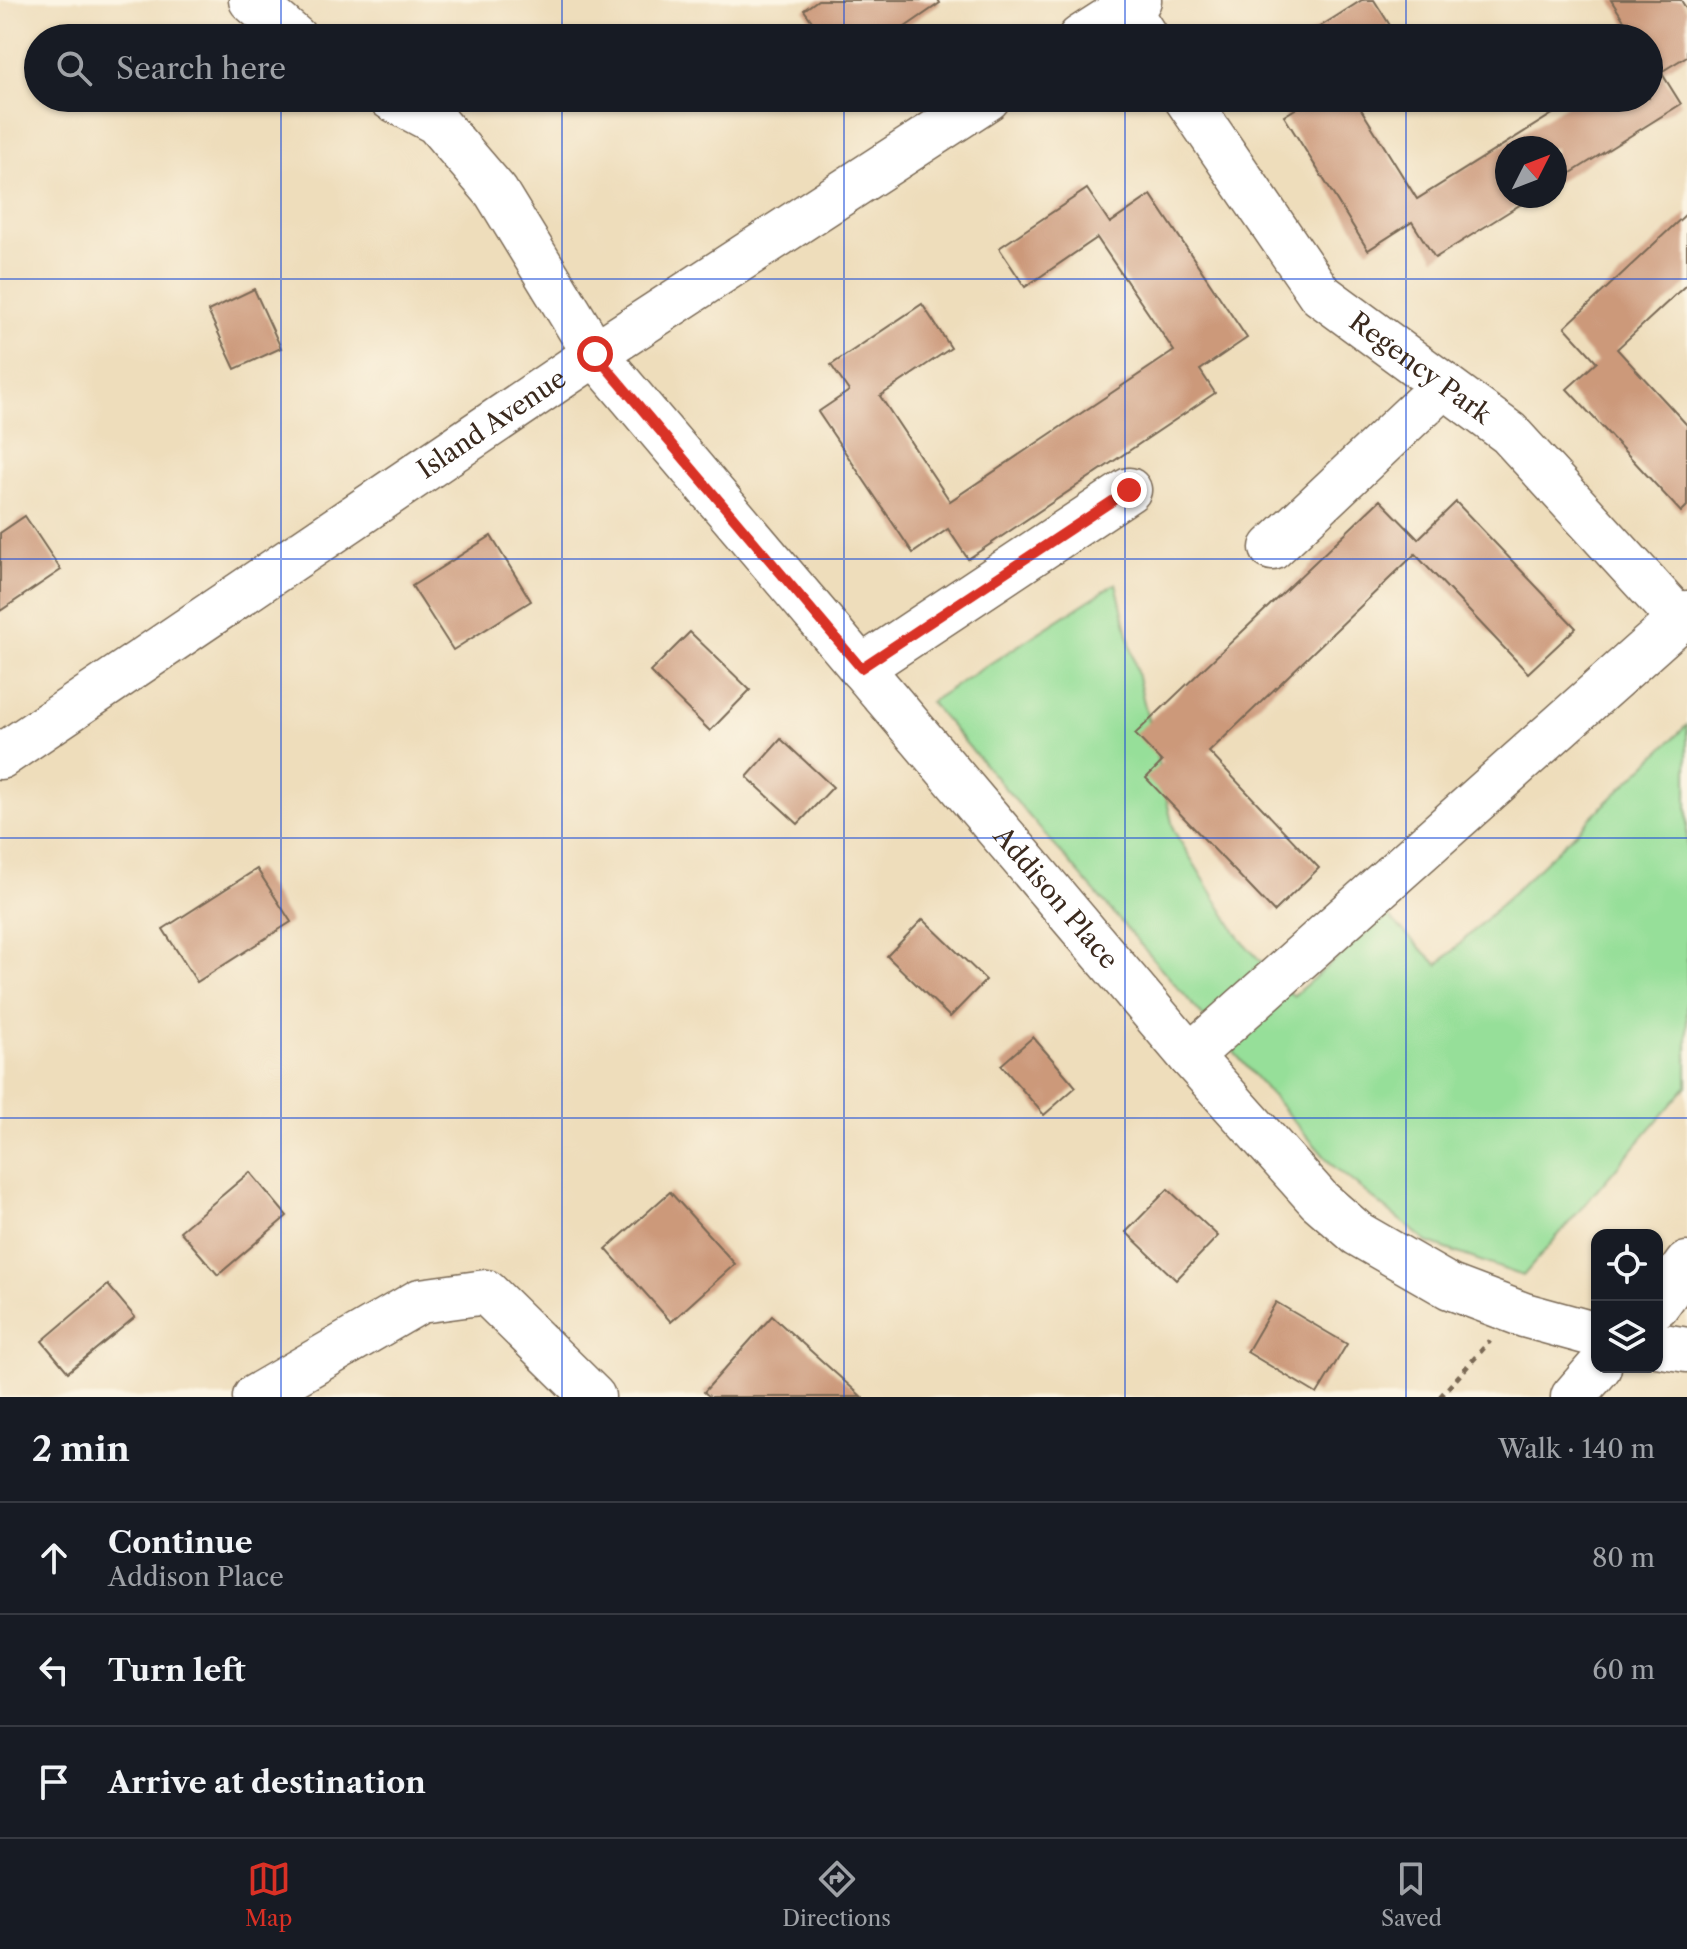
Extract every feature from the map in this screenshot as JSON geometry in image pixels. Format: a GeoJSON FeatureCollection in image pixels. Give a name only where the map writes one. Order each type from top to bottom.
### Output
{"type":"FeatureCollection","features":[{"type":"Feature","properties":{"kind":"street"},"geometry":{"type":"LineString","coordinates":[[251,0],[279,24]]}},
{"type":"Feature","properties":{"kind":"street"},"geometry":{"type":"LineString","coordinates":[[1115,24],[1138,15]]}},
{"type":"Feature","properties":{"kind":"street","name":"Addison Place"},"geometry":{"type":"LineString","coordinates":[[417,112],[436,122],[496,192],[595,354],[1190,1056],[1319,1200],[1358,1234],[1450,1287],[1524,1315],[1591,1333]]}},
{"type":"Feature","properties":{"kind":"street","name":"Island Avenue"},"geometry":{"type":"LineString","coordinates":[[0,757],[595,354],[967,112]]}},
{"type":"Feature","properties":{"kind":"street","name":"Regency Park"},"geometry":{"type":"LineString","coordinates":[[1196,112],[1320,294],[1509,433],[1683,616]]}},
{"type":"Feature","properties":{"kind":"street"},"geometry":{"type":"LineString","coordinates":[[1272,548],[1444,385]]}},
{"type":"Feature","properties":{"kind":"street"},"geometry":{"type":"LineString","coordinates":[[861,668],[1129,490]]}},
{"type":"Feature","properties":{"kind":"street"},"geometry":{"type":"LineString","coordinates":[[1190,1056],[1683,616]]}},
{"type":"Feature","properties":{"kind":"street"},"geometry":{"type":"LineString","coordinates":[[1660,1301],[1687,1264]]}},
{"type":"Feature","properties":{"kind":"street"},"geometry":{"type":"LineString","coordinates":[[255,1397],[420,1301],[486,1292],[593,1397]]}},
{"type":"Feature","properties":{"kind":"street"},"geometry":{"type":"LineString","coordinates":[[1663,1346],[1687,1350]]}},
{"type":"Feature","properties":{"kind":"street"},"geometry":{"type":"LineString","coordinates":[[1573,1397],[1594,1373]]}},
{"type":"Feature","properties":{"kind":"path"},"geometry":{"type":"LineString","coordinates":[[1440,1397],[1490,1340]]}},
{"type":"Feature","properties":{"kind":"green space"},"geometry":{"type":"Polygon","coordinates":[[[1116,583],[1174,831],[1241,940],[1293,996],[1387,915],[1438,965],[1687,725],[1687,1086],[1523,1276],[1427,1242],[1332,1165],[930,702],[1116,583]]]}},
{"type":"Feature","properties":{"kind":"building"},"geometry":{"type":"Polygon","coordinates":[[[818,0],[938,0],[940,3],[909,24],[814,24],[804,10],[818,0]]]}},
{"type":"Feature","properties":{"kind":"building"},"geometry":{"type":"Polygon","coordinates":[[[1362,0],[1374,0],[1389,24],[1324,24],[1362,0]]]}},
{"type":"Feature","properties":{"kind":"building"},"geometry":{"type":"Polygon","coordinates":[[[1611,0],[1681,0],[1687,10],[1687,56],[1663,71],[1663,24],[1626,24],[1611,0]]]}},
{"type":"Feature","properties":{"kind":"building"},"geometry":{"type":"Polygon","coordinates":[[[1663,75],[1681,104],[1567,175],[1567,136],[1517,136],[1556,112],[1663,112],[1663,75]]]}},
{"type":"Feature","properties":{"kind":"building"},"geometry":{"type":"Polygon","coordinates":[[[1290,112],[1363,112],[1417,199],[1495,150],[1495,208],[1515,208],[1435,258],[1412,222],[1368,250],[1284,116],[1290,112]]]}},
{"type":"Feature","properties":{"kind":"building"},"geometry":{"type":"Polygon","coordinates":[[[1087,189],[1110,223],[1151,195],[1247,338],[1200,370],[1215,393],[968,559],[948,529],[913,553],[818,412],[849,391],[831,365],[922,304],[951,348],[880,396],[950,501],[1174,351],[1097,238],[1025,287],[999,248],[1087,189]]]}},
{"type":"Feature","properties":{"kind":"building"},"geometry":{"type":"Polygon","coordinates":[[[1687,213],[1687,284],[1617,349],[1687,425],[1687,506],[1681,512],[1567,389],[1597,362],[1565,327],[1687,213]]]}},
{"type":"Feature","properties":{"kind":"building"},"geometry":{"type":"Polygon","coordinates":[[[254,289],[281,348],[235,369],[208,311],[254,289]]]}},
{"type":"Feature","properties":{"kind":"building"},"geometry":{"type":"Polygon","coordinates":[[[1380,500],[1418,539],[1456,502],[1576,628],[1528,673],[1415,554],[1209,752],[1319,868],[1274,912],[1146,778],[1162,762],[1135,734],[1380,500]]]}},
{"type":"Feature","properties":{"kind":"building"},"geometry":{"type":"Polygon","coordinates":[[[25,516],[61,570],[0,611],[0,533],[25,516]]]}},
{"type":"Feature","properties":{"kind":"building"},"geometry":{"type":"Polygon","coordinates":[[[491,536],[531,601],[453,650],[412,586],[491,536]]]}},
{"type":"Feature","properties":{"kind":"building"},"geometry":{"type":"Polygon","coordinates":[[[690,632],[750,690],[710,731],[650,672],[690,632]]]}},
{"type":"Feature","properties":{"kind":"building"},"geometry":{"type":"Polygon","coordinates":[[[781,739],[833,787],[798,824],[747,777],[781,739]]]}},
{"type":"Feature","properties":{"kind":"building"},"geometry":{"type":"Polygon","coordinates":[[[257,869],[291,922],[197,982],[163,929],[257,869]]]}},
{"type":"Feature","properties":{"kind":"building"},"geometry":{"type":"Polygon","coordinates":[[[923,919],[986,980],[950,1017],[887,956],[923,919]]]}},
{"type":"Feature","properties":{"kind":"building"},"geometry":{"type":"Polygon","coordinates":[[[1033,1037],[1076,1087],[1044,1115],[1001,1065],[1033,1037]]]}},
{"type":"Feature","properties":{"kind":"building"},"geometry":{"type":"Polygon","coordinates":[[[250,1172],[287,1216],[218,1275],[180,1231],[250,1172]]]}},
{"type":"Feature","properties":{"kind":"building"},"geometry":{"type":"Polygon","coordinates":[[[1168,1189],[1218,1236],[1176,1280],[1126,1232],[1168,1189]]]}},
{"type":"Feature","properties":{"kind":"building"},"geometry":{"type":"Polygon","coordinates":[[[670,1192],[735,1264],[671,1322],[606,1249],[670,1192]]]}},
{"type":"Feature","properties":{"kind":"building"},"geometry":{"type":"Polygon","coordinates":[[[108,1285],[135,1317],[68,1372],[42,1341],[108,1285]]]}},
{"type":"Feature","properties":{"kind":"building"},"geometry":{"type":"Polygon","coordinates":[[[1276,1302],[1347,1344],[1317,1394],[1247,1352],[1276,1302]]]}},
{"type":"Feature","properties":{"kind":"building"},"geometry":{"type":"Polygon","coordinates":[[[772,1316],[862,1397],[710,1397],[704,1392],[772,1316]]]}},
{"type":"Feature","properties":{"kind":"route"},"geometry":{"type":"LineString","coordinates":[[595,354],[861,668],[1129,490]]}}]}
